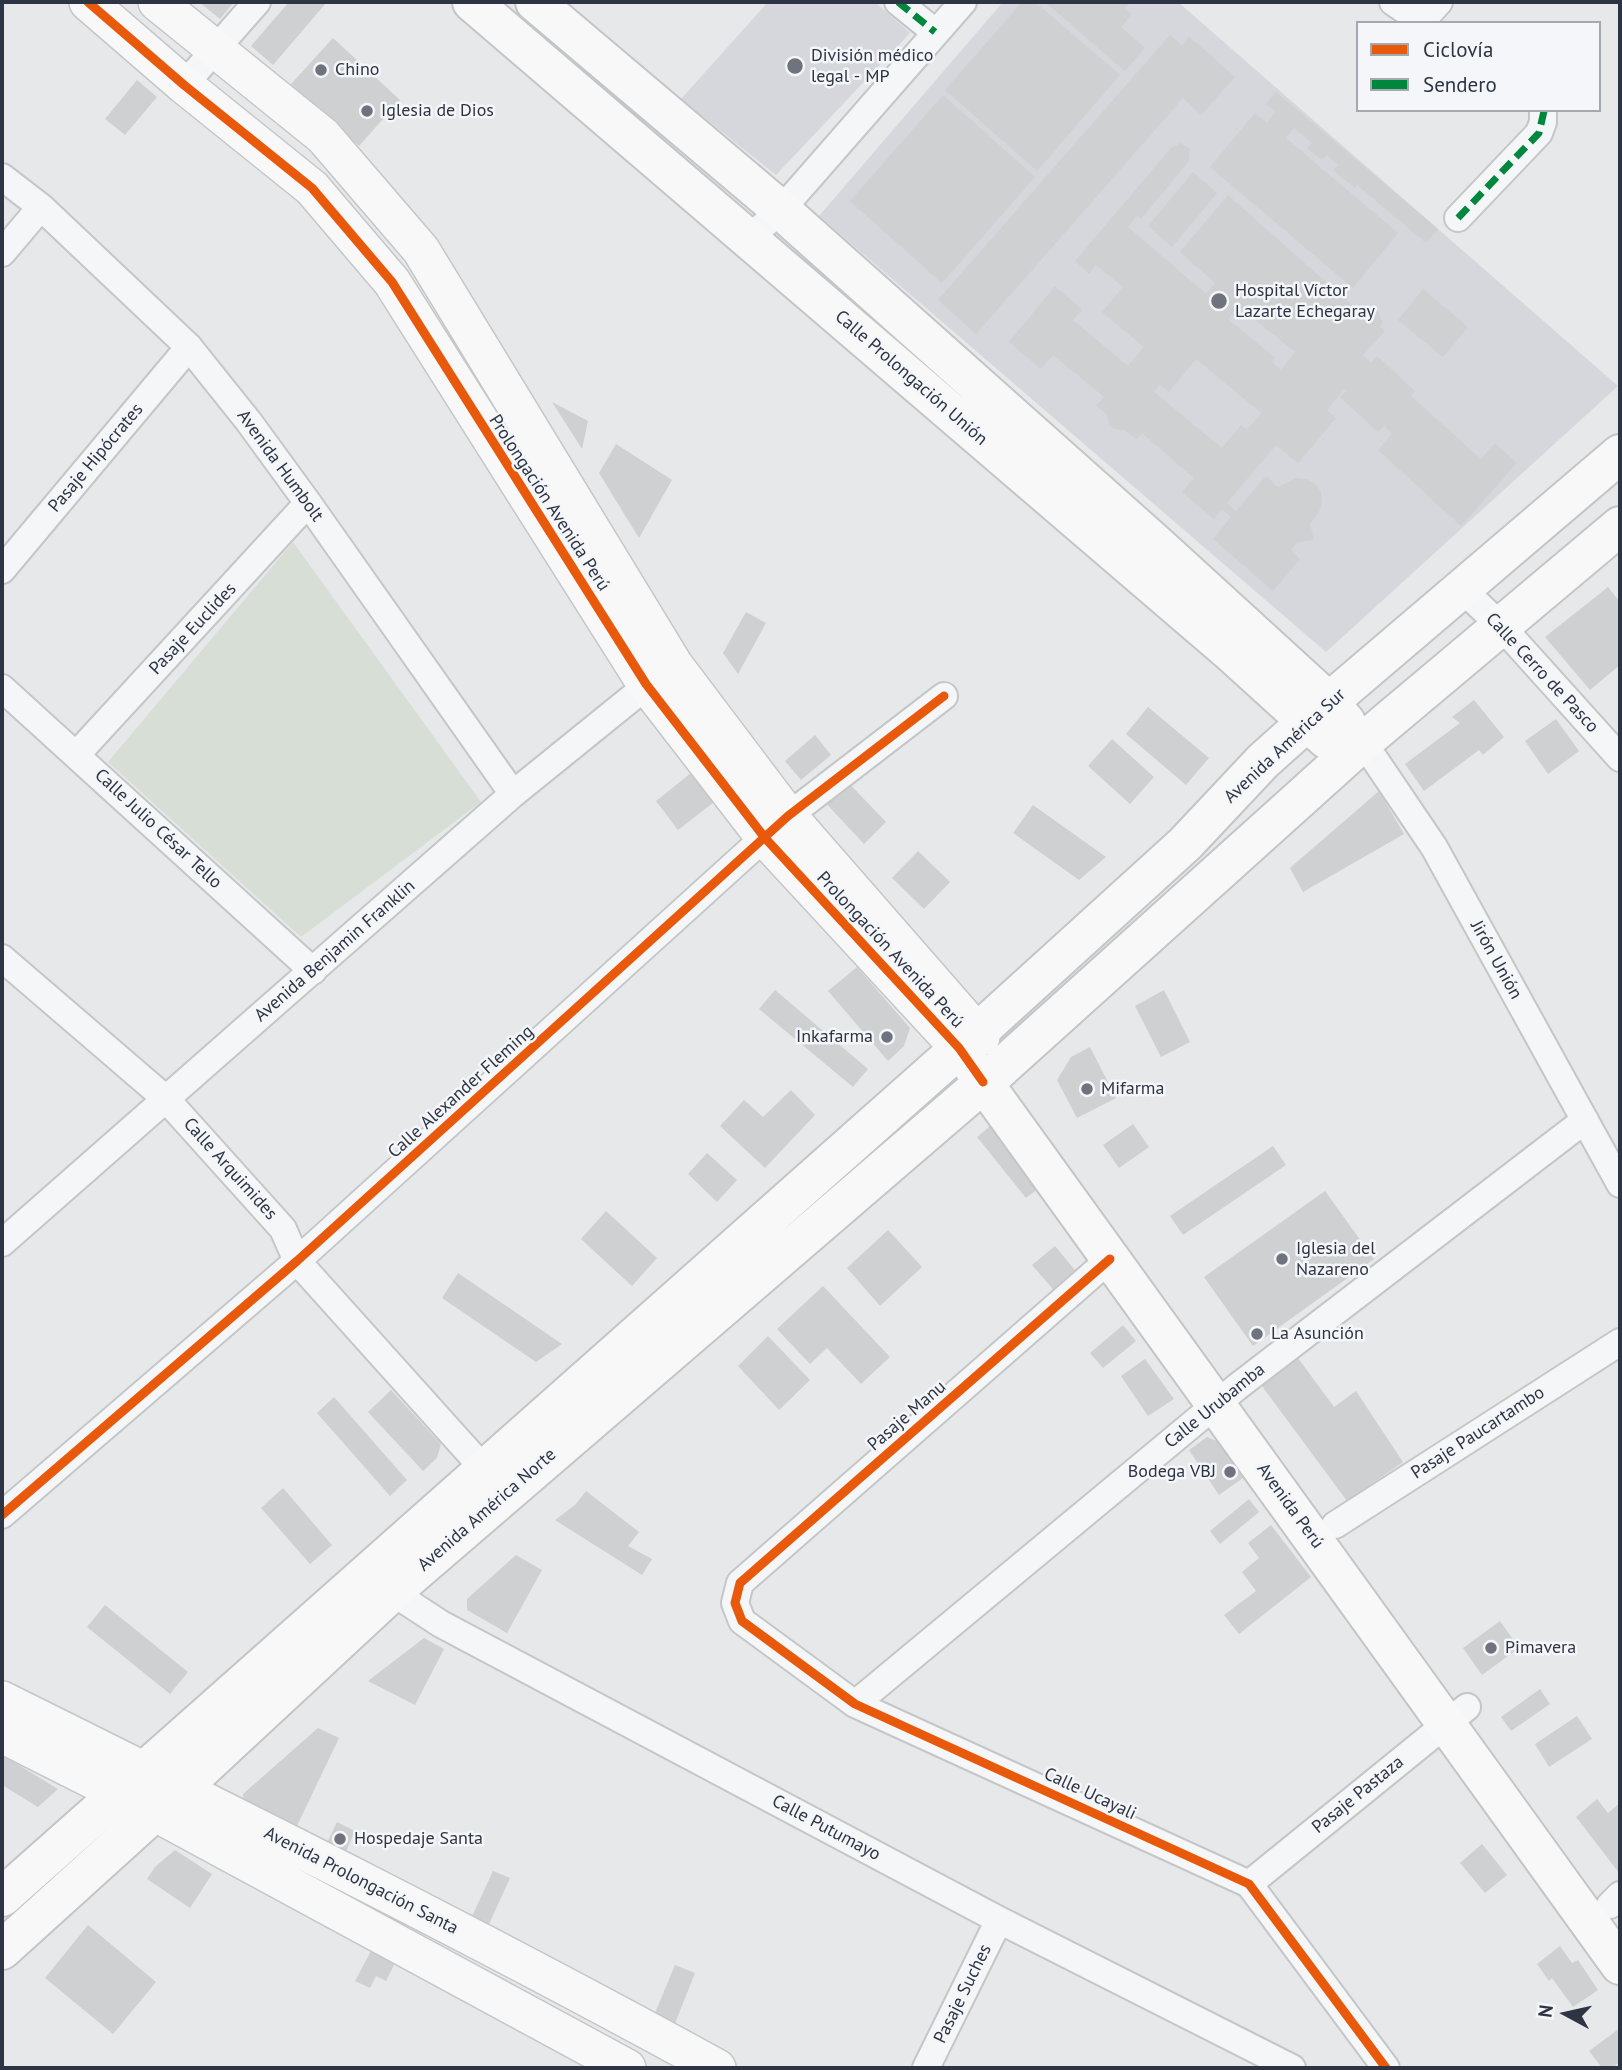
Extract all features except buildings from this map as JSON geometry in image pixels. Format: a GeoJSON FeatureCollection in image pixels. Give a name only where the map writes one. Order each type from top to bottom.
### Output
{"type":"FeatureCollection","features":[{"type":"Feature","properties":{"kind":"main road","name":"Calle Prolongación Unión"},"geometry":{"type":"LineString","coordinates":[[472,2],[1228,650],[1317,712]]}},
{"type":"Feature","properties":{"kind":"main road","name":"Calle Prolongación Unión"},"geometry":{"type":"LineString","coordinates":[[534,2],[781,210],[1157,545],[1355,749]]}},
{"type":"Feature","properties":{"kind":"main road","name":"Avenida América Sur"},"geometry":{"type":"LineString","coordinates":[[968,1040],[1185,844],[1263,761],[1317,712],[1620,454]]}},
{"type":"Feature","properties":{"kind":"main road"},"geometry":{"type":"LineString","coordinates":[[993,1074],[1355,749],[1620,526]]}},
{"type":"Feature","properties":{"kind":"main road","name":"Avenida América Norte"},"geometry":{"type":"LineString","coordinates":[[2,1950],[168,1800],[380,1581],[484,1469],[968,1040]]}},
{"type":"Feature","properties":{"kind":"main road","name":"Avenida América Norte"},"geometry":{"type":"LineString","coordinates":[[2,1897],[131,1782],[380,1581],[993,1074]]}},
{"type":"Feature","properties":{"kind":"main road","name":"Avenida Perú"},"geometry":{"type":"LineString","coordinates":[[993,1074],[1110,1259],[1335,1525],[1620,1965]]}},
{"type":"Feature","properties":{"kind":"main road","name":"Avenida Perú"},"geometry":{"type":"LineString","coordinates":[[993,1074],[1456,1715],[1617,1906]]}},
{"type":"Feature","properties":{"kind":"street","name":"Prolongación Avenida Perú"},"geometry":{"type":"LineString","coordinates":[[88,2],[184,85],[312,188],[392,282],[660,674],[776,827],[968,1040]]}},
{"type":"Feature","properties":{"kind":"street","name":"Prolongación Avenida Perú"},"geometry":{"type":"LineString","coordinates":[[157,2],[323,136],[421,250],[660,674]]}},
{"type":"Feature","properties":{"kind":"street"},"geometry":{"type":"LineString","coordinates":[[184,85],[257,2]]}},
{"type":"Feature","properties":{"kind":"street"},"geometry":{"type":"LineString","coordinates":[[898,2],[935,32]]}},
{"type":"Feature","properties":{"kind":"street"},"geometry":{"type":"LineString","coordinates":[[748,239],[781,210],[962,2]]}},
{"type":"Feature","properties":{"kind":"street"},"geometry":{"type":"LineString","coordinates":[[1393,2],[1428,15]]}},
{"type":"Feature","properties":{"kind":"street"},"geometry":{"type":"LineString","coordinates":[[1458,218],[1539,133],[1544,112]]}},
{"type":"Feature","properties":{"kind":"street","name":"Avenida Humbolt"},"geometry":{"type":"LineString","coordinates":[[2,177],[41,207],[189,347],[308,503],[513,794]]}},
{"type":"Feature","properties":{"kind":"street"},"geometry":{"type":"LineString","coordinates":[[2,254],[41,207]]}},
{"type":"Feature","properties":{"kind":"street","name":"Pasaje Hipócrates"},"geometry":{"type":"LineString","coordinates":[[2,570],[189,347]]}},
{"type":"Feature","properties":{"kind":"street","name":"Pasaje Euclides"},"geometry":{"type":"LineString","coordinates":[[77,754],[308,503]]}},
{"type":"Feature","properties":{"kind":"street","name":"Calle Cerro de Pasco"},"geometry":{"type":"LineString","coordinates":[[1463,590],[1502,627],[1620,758]]}},
{"type":"Feature","properties":{"kind":"street","name":"Avenida Benjamin Franklin"},"geometry":{"type":"LineString","coordinates":[[5,1233],[166,1099],[513,794],[660,674]]}},
{"type":"Feature","properties":{"kind":"street","name":"Calle Julio César Tello"},"geometry":{"type":"LineString","coordinates":[[2,688],[313,971]]}},
{"type":"Feature","properties":{"kind":"street","name":"Calle Alexander Fleming"},"geometry":{"type":"LineString","coordinates":[[2,1515],[297,1261],[776,827],[944,696]]}},
{"type":"Feature","properties":{"kind":"street","name":"Jirón Unión"},"geometry":{"type":"LineString","coordinates":[[1355,749],[1434,847],[1620,1184]]}},
{"type":"Feature","properties":{"kind":"street","name":"Calle Arquimides"},"geometry":{"type":"LineString","coordinates":[[2,958],[166,1099],[283,1228],[297,1261],[484,1469]]}},
{"type":"Feature","properties":{"kind":"street","name":"Avenida Perú"},"geometry":{"type":"LineString","coordinates":[[968,1040],[993,1074]]}},
{"type":"Feature","properties":{"kind":"street","name":"Calle Urubamba"},"geometry":{"type":"LineString","coordinates":[[855,1704],[1226,1395],[1585,1120]]}},
{"type":"Feature","properties":{"kind":"street","name":"Pasaje Manu"},"geometry":{"type":"LineString","coordinates":[[735,1603],[740,1583],[1110,1259]]}},
{"type":"Feature","properties":{"kind":"street","name":"Pasaje Paucartambo"},"geometry":{"type":"LineString","coordinates":[[1335,1525],[1620,1342]]}},
{"type":"Feature","properties":{"kind":"street","name":"Calle Putumayo"},"geometry":{"type":"LineString","coordinates":[[380,1581],[441,1623],[999,1920],[1292,2068]]}},
{"type":"Feature","properties":{"kind":"street","name":"Calle Ucayali"},"geometry":{"type":"LineString","coordinates":[[735,1603],[742,1621],[855,1704],[1249,1884],[1385,2068]]}},
{"type":"Feature","properties":{"kind":"street","name":"Avenida Prolongación Santa"},"geometry":{"type":"LineString","coordinates":[[2,1700],[131,1782]]}},
{"type":"Feature","properties":{"kind":"street","name":"Pasaje Pastaza"},"geometry":{"type":"LineString","coordinates":[[1249,1884],[1456,1715]]}},
{"type":"Feature","properties":{"kind":"street","name":"Avenida Prolongación Santa"},"geometry":{"type":"LineString","coordinates":[[2,1734],[131,1782],[635,2023],[717,2068]]}},
{"type":"Feature","properties":{"kind":"street","name":"Avenida Prolongación Santa"},"geometry":{"type":"LineString","coordinates":[[168,1800],[618,2066]]}},
{"type":"Feature","properties":{"kind":"street","name":"Pasaje Suches"},"geometry":{"type":"LineString","coordinates":[[926,2068],[999,1920]]}},
{"type":"Feature","properties":{"kind":"street"},"geometry":{"type":"LineString","coordinates":[[618,2066],[635,2023]]}},
{"type":"Feature","properties":{"kind":"shaded area","name":"División médico legal - MP"},"geometry":{"type":"Polygon","coordinates":[[[768,2],[875,2],[910,33],[776,175],[681,99],[768,2]]]}},
{"type":"Feature","properties":{"kind":"shaded area","name":"Hospital Víctor Lazarte Echegaray"},"geometry":{"type":"Polygon","coordinates":[[[1003,2],[1178,2],[1618,386],[1326,652],[819,216],[1003,2]]]}},
{"type":"Feature","properties":{"kind":"shaded area"},"geometry":{"type":"Polygon","coordinates":[[[293,542],[481,802],[301,937],[108,762],[293,542]]]}},
{"type":"Feature","properties":{"kind":"marked path"},"geometry":{"type":"LineString","coordinates":[[898,2],[935,32]]}},
{"type":"Feature","properties":{"kind":"marked path"},"geometry":{"type":"LineString","coordinates":[[1458,218],[1539,133],[1544,112]]}},
{"type":"Feature","properties":{"kind":"cycle path"},"geometry":{"type":"LineString","coordinates":[[88,2],[184,85],[312,188],[392,282],[646,684],[765,838],[959,1048],[983,1082]]}},
{"type":"Feature","properties":{"kind":"cycle path"},"geometry":{"type":"LineString","coordinates":[[2,1515],[297,1261],[788,816],[944,696]]}},
{"type":"Feature","properties":{"kind":"cycle path"},"geometry":{"type":"LineString","coordinates":[[1110,1259],[740,1583],[735,1603],[742,1621],[855,1704],[1249,1884],[1386,2068]]}},
{"type":"Feature","properties":{"kind":"place","name":"División médico legal - MP"},"geometry":{"type":"Point","coordinates":[795,66]}},
{"type":"Feature","properties":{"kind":"place","name":"Chino"},"geometry":{"type":"Point","coordinates":[321,70]}},
{"type":"Feature","properties":{"kind":"place","name":"Iglesia de Dios"},"geometry":{"type":"Point","coordinates":[367,111]}},
{"type":"Feature","properties":{"kind":"place","name":"Hospital Víctor Lazarte Echegaray"},"geometry":{"type":"Point","coordinates":[1219,301]}},
{"type":"Feature","properties":{"kind":"place","name":"Inkafarma"},"geometry":{"type":"Point","coordinates":[887,1037]}},
{"type":"Feature","properties":{"kind":"place","name":"Mifarma"},"geometry":{"type":"Point","coordinates":[1087,1089]}},
{"type":"Feature","properties":{"kind":"place","name":"Iglesia del Nazareno"},"geometry":{"type":"Point","coordinates":[1282,1259]}},
{"type":"Feature","properties":{"kind":"place","name":"La Asunción"},"geometry":{"type":"Point","coordinates":[1257,1334]}},
{"type":"Feature","properties":{"kind":"place","name":"Bodega VBJ"},"geometry":{"type":"Point","coordinates":[1230,1472]}},
{"type":"Feature","properties":{"kind":"place","name":"Pimavera"},"geometry":{"type":"Point","coordinates":[1491,1648]}},
{"type":"Feature","properties":{"kind":"place","name":"Hospedaje Santa"},"geometry":{"type":"Point","coordinates":[340,1839]}}]}
